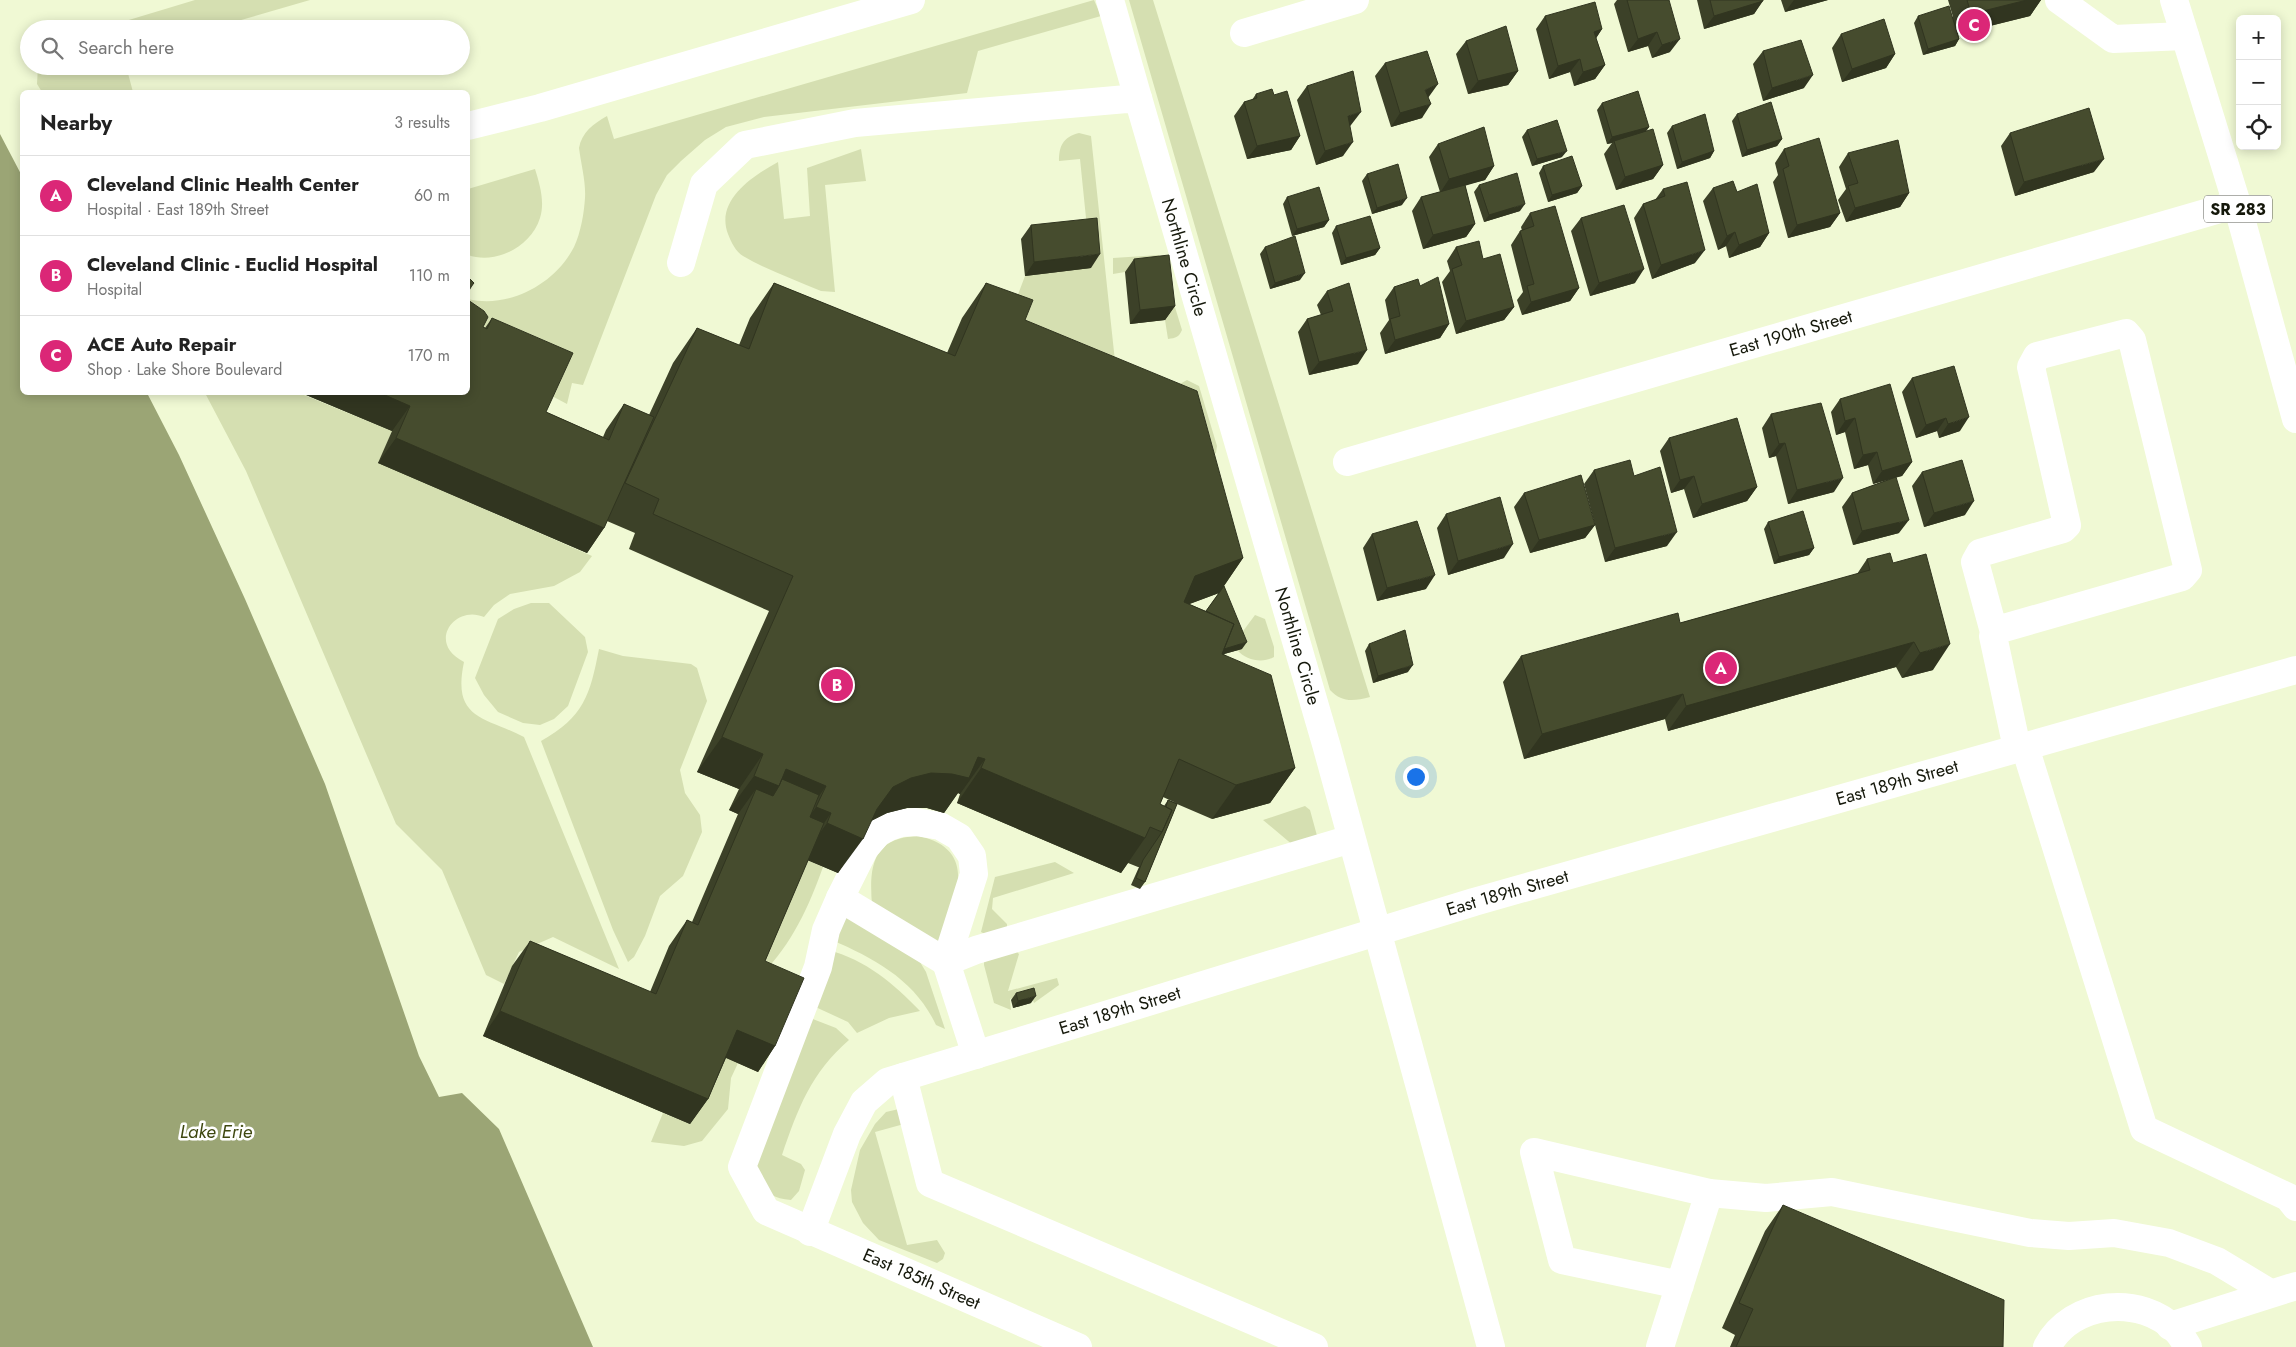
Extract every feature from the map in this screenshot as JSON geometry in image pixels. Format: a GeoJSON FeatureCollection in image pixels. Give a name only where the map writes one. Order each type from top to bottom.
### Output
{"type":"FeatureCollection","features":[{"type":"Feature","properties":{"kind":"street"},"geometry":{"type":"LineString","coordinates":[[470,126],[540,108],[911,0]]}},
{"type":"Feature","properties":{"kind":"street","name":"Northline Circle"},"geometry":{"type":"LineString","coordinates":[[1110,0],[1378,932],[1491,1347]]}},
{"type":"Feature","properties":{"kind":"street"},"geometry":{"type":"LineString","coordinates":[[1244,33],[1355,0]]}},
{"type":"Feature","properties":{"kind":"street"},"geometry":{"type":"LineString","coordinates":[[2059,0],[2113,39],[2185,36]]}},
{"type":"Feature","properties":{"kind":"street","name":"SR 283"},"geometry":{"type":"LineString","coordinates":[[2174,0],[2237,204],[2296,419]]}},
{"type":"Feature","properties":{"kind":"street"},"geometry":{"type":"LineString","coordinates":[[680,263],[704,184],[745,145],[855,123],[1138,98]]}},
{"type":"Feature","properties":{"kind":"street","name":"East 190th Street"},"geometry":{"type":"LineString","coordinates":[[1346,462],[2237,204]]}},
{"type":"Feature","properties":{"kind":"street"},"geometry":{"type":"LineString","coordinates":[[1994,632],[2186,574],[2188,570],[2132,340],[2126,333],[2036,356],[2032,361],[2031,367],[2067,525],[2063,529],[1980,553],[1975,562],[1994,632],[2021,747],[2144,1129],[2288,1197],[2296,1207]]}},
{"type":"Feature","properties":{"kind":"street","name":"East 189th Street"},"geometry":{"type":"LineString","coordinates":[[810,1232],[846,1134],[864,1102],[887,1082],[1474,902],[2296,670]]}},
{"type":"Feature","properties":{"kind":"street"},"geometry":{"type":"LineString","coordinates":[[946,962],[840,898],[864,848],[878,833],[901,823],[930,823],[949,831],[959,837],[972,856],[974,874],[946,962],[976,1055]]}},
{"type":"Feature","properties":{"kind":"street"},"geometry":{"type":"LineString","coordinates":[[946,962],[976,950],[1351,839]]}},
{"type":"Feature","properties":{"kind":"street","name":"East 185th Street"},"geometry":{"type":"LineString","coordinates":[[840,898],[826,930],[818,967],[742,1167],[766,1211],[810,1232],[1078,1347]]}},
{"type":"Feature","properties":{"kind":"street"},"geometry":{"type":"LineString","coordinates":[[903,1076],[930,1183],[1314,1347]]}},
{"type":"Feature","properties":{"kind":"street"},"geometry":{"type":"LineString","coordinates":[[1680,1284],[1562,1260],[1534,1152],[1709,1193],[1766,1198],[1832,1192],[2030,1233],[2070,1236],[2114,1233],[2168,1243],[2283,1289]]}},
{"type":"Feature","properties":{"kind":"street"},"geometry":{"type":"LineString","coordinates":[[1660,1347],[1709,1193]]}},
{"type":"Feature","properties":{"kind":"street"},"geometry":{"type":"LineString","coordinates":[[2170,1326],[2283,1289]]}},
{"type":"Feature","properties":{"kind":"street"},"geometry":{"type":"LineString","coordinates":[[2047,1347],[2052,1338],[2073,1318],[2099,1308],[2128,1306],[2154,1314],[2177,1331],[2188,1347]]}},
{"type":"Feature","properties":{"kind":"shaded area"},"geometry":{"type":"Polygon","coordinates":[[[195,0],[310,0],[241,20],[129,20],[195,0]]]}},
{"type":"Feature","properties":{"kind":"shaded area"},"geometry":{"type":"Polygon","coordinates":[[[1094,0],[1101,16],[978,51],[967,93],[764,117],[726,127],[705,140],[667,175],[656,195],[583,385],[572,383],[567,404],[548,394],[470,340],[470,299],[484,301],[515,297],[543,282],[566,260],[579,235],[584,210],[585,192],[579,148],[580,142],[589,129],[607,116],[614,139],[1094,0]]]}},
{"type":"Feature","properties":{"kind":"shaded area"},"geometry":{"type":"Polygon","coordinates":[[[1129,0],[1153,0],[1370,697],[1348,700],[1339,697],[1330,690],[1129,0]]]}},
{"type":"Feature","properties":{"kind":"shaded area"},"geometry":{"type":"Polygon","coordinates":[[[38,75],[128,75],[132,90],[41,90],[37,84],[38,75]]]}},
{"type":"Feature","properties":{"kind":"shaded area"},"geometry":{"type":"Polygon","coordinates":[[[1079,133],[1091,136],[1117,380],[1006,326],[1025,276],[1091,267],[1080,159],[1059,161],[1063,143],[1069,137],[1079,133]]]}},
{"type":"Feature","properties":{"kind":"shaded area"},"geometry":{"type":"Polygon","coordinates":[[[861,149],[866,181],[825,185],[835,292],[821,291],[781,275],[740,254],[732,243],[725,222],[727,210],[732,200],[748,182],[778,162],[784,219],[810,216],[807,168],[861,149]]]}},
{"type":"Feature","properties":{"kind":"shaded area"},"geometry":{"type":"Polygon","coordinates":[[[535,169],[540,187],[542,206],[540,218],[529,237],[511,251],[500,255],[489,258],[470,255],[470,188],[535,169]]]}},
{"type":"Feature","properties":{"kind":"shaded area"},"geometry":{"type":"Polygon","coordinates":[[[1159,255],[1182,330],[1177,337],[1168,339],[1165,320],[1125,272],[1113,274],[1113,258],[1159,255]]]}},
{"type":"Feature","properties":{"kind":"shaded area"},"geometry":{"type":"Polygon","coordinates":[[[1187,380],[1199,386],[1217,446],[1216,453],[1211,455],[1178,385],[1187,380]]]}},
{"type":"Feature","properties":{"kind":"shaded area"},"geometry":{"type":"Polygon","coordinates":[[[206,395],[304,395],[392,431],[379,463],[592,556],[580,572],[554,586],[510,594],[494,605],[484,617],[473,614],[463,616],[449,627],[446,636],[447,645],[453,654],[464,662],[461,681],[467,705],[474,713],[484,719],[524,737],[619,969],[553,937],[519,952],[504,984],[486,975],[442,870],[396,824],[246,471],[206,395]]]}},
{"type":"Feature","properties":{"kind":"shaded area"},"geometry":{"type":"Polygon","coordinates":[[[531,603],[549,603],[585,637],[588,652],[568,706],[554,719],[540,725],[523,723],[498,712],[484,695],[475,678],[498,619],[514,609],[531,603]]]}},
{"type":"Feature","properties":{"kind":"shaded area"},"geometry":{"type":"Polygon","coordinates":[[[1255,615],[1265,619],[1274,647],[1274,657],[1269,659],[1254,660],[1237,650],[1242,649],[1238,638],[1255,615]]]}},
{"type":"Feature","properties":{"kind":"shaded area"},"geometry":{"type":"Polygon","coordinates":[[[599,649],[623,656],[691,664],[697,668],[707,701],[680,770],[685,793],[700,815],[702,832],[683,876],[660,896],[645,936],[634,957],[628,962],[613,930],[541,741],[567,723],[583,703],[592,679],[599,649]]]}},
{"type":"Feature","properties":{"kind":"shaded area"},"geometry":{"type":"Polygon","coordinates":[[[1305,806],[1310,810],[1319,843],[1294,846],[1263,820],[1305,806]]]}},
{"type":"Feature","properties":{"kind":"shaded area"},"geometry":{"type":"Polygon","coordinates":[[[919,836],[938,843],[950,853],[957,865],[956,895],[942,945],[872,905],[871,878],[873,867],[883,848],[891,842],[903,838],[919,836]]]}},
{"type":"Feature","properties":{"kind":"shaded area"},"geometry":{"type":"Polygon","coordinates":[[[802,858],[823,867],[810,901],[784,948],[761,975],[747,987],[802,858]]]}},
{"type":"Feature","properties":{"kind":"shaded area"},"geometry":{"type":"Polygon","coordinates":[[[1055,862],[1074,873],[993,898],[992,909],[1007,924],[1007,928],[985,934],[981,932],[995,877],[1055,862]]]}},
{"type":"Feature","properties":{"kind":"shaded area"},"geometry":{"type":"Polygon","coordinates":[[[846,917],[920,962],[926,972],[945,1029],[936,1025],[917,995],[905,983],[878,963],[832,940],[846,917]]]}},
{"type":"Feature","properties":{"kind":"shaded area"},"geometry":{"type":"Polygon","coordinates":[[[828,950],[842,954],[867,966],[900,991],[920,1011],[889,1018],[857,1033],[848,1022],[809,1004],[828,950]]]}},
{"type":"Feature","properties":{"kind":"shaded area"},"geometry":{"type":"Polygon","coordinates":[[[1015,950],[1019,954],[1008,991],[1057,978],[1059,985],[1034,1003],[1030,992],[1010,999],[1011,1010],[994,1003],[984,960],[1015,950]]]}},
{"type":"Feature","properties":{"kind":"shaded area"},"geometry":{"type":"Polygon","coordinates":[[[805,1016],[836,1028],[849,1040],[836,1052],[815,1078],[800,1107],[788,1138],[782,1155],[801,1164],[805,1170],[799,1191],[791,1200],[775,1197],[770,1193],[762,1184],[753,1163],[805,1016]]]}},
{"type":"Feature","properties":{"kind":"shaded area"},"geometry":{"type":"Polygon","coordinates":[[[720,1055],[738,1063],[731,1078],[728,1109],[702,1141],[684,1146],[651,1142],[663,1113],[690,1124],[720,1055]]]}},
{"type":"Feature","properties":{"kind":"shaded area"},"geometry":{"type":"Polygon","coordinates":[[[899,1109],[904,1124],[875,1132],[907,1245],[937,1240],[945,1253],[943,1259],[937,1263],[879,1240],[863,1223],[852,1202],[851,1190],[860,1150],[875,1124],[886,1112],[899,1109]]]}},
{"type":"Feature","properties":{"kind":"water","name":"Lake Erie"},"geometry":{"type":"Polygon","coordinates":[[[0,134],[20,172],[20,395],[148,395],[179,455],[245,599],[325,784],[419,1056],[439,1097],[462,1093],[499,1129],[593,1347],[0,1347],[0,134]]]}},
{"type":"Feature","properties":{"kind":"building"},"geometry":{"type":"Polygon","coordinates":[[[1627,0],[1669,0],[1680,39],[1662,45],[1657,32],[1638,39],[1627,0]]]}},
{"type":"Feature","properties":{"kind":"building"},"geometry":{"type":"Polygon","coordinates":[[[1710,0],[1763,0],[1763,1],[1714,16],[1710,0]]]}},
{"type":"Feature","properties":{"kind":"building"},"geometry":{"type":"Polygon","coordinates":[[[1967,0],[2027,0],[1971,14],[1967,0]]]}},
{"type":"Feature","properties":{"kind":"building"},"geometry":{"type":"Polygon","coordinates":[[[1595,2],[1602,29],[1594,32],[1605,65],[1583,72],[1580,59],[1558,66],[1545,16],[1595,2]]]}},
{"type":"Feature","properties":{"kind":"building"},"geometry":{"type":"Polygon","coordinates":[[[1949,6],[1959,39],[1928,49],[1918,16],[1949,6]]]}},
{"type":"Feature","properties":{"kind":"building"},"geometry":{"type":"Polygon","coordinates":[[[1884,19],[1895,54],[1852,69],[1841,34],[1884,19]]]}},
{"type":"Feature","properties":{"kind":"building"},"geometry":{"type":"Polygon","coordinates":[[[1506,26],[1518,71],[1478,81],[1466,41],[1506,26]]]}},
{"type":"Feature","properties":{"kind":"building"},"geometry":{"type":"Polygon","coordinates":[[[1801,40],[1813,75],[1772,88],[1763,51],[1801,40]]]}},
{"type":"Feature","properties":{"kind":"building"},"geometry":{"type":"Polygon","coordinates":[[[1427,51],[1438,84],[1425,90],[1431,104],[1400,113],[1385,63],[1427,51]]]}},
{"type":"Feature","properties":{"kind":"building"},"geometry":{"type":"Polygon","coordinates":[[[1353,71],[1361,112],[1348,116],[1353,142],[1325,151],[1307,86],[1353,71]]]}},
{"type":"Feature","properties":{"kind":"building"},"geometry":{"type":"Polygon","coordinates":[[[1272,89],[1274,95],[1287,91],[1300,136],[1257,146],[1244,102],[1257,98],[1256,94],[1272,89]]]}},
{"type":"Feature","properties":{"kind":"building"},"geometry":{"type":"Polygon","coordinates":[[[1638,91],[1649,127],[1612,137],[1602,103],[1638,91]]]}},
{"type":"Feature","properties":{"kind":"building"},"geometry":{"type":"Polygon","coordinates":[[[1771,102],[1782,139],[1747,150],[1737,114],[1771,102]]]}},
{"type":"Feature","properties":{"kind":"building"},"geometry":{"type":"Polygon","coordinates":[[[2089,108],[2104,159],[2024,182],[2010,133],[2089,108]]]}},
{"type":"Feature","properties":{"kind":"building"},"geometry":{"type":"Polygon","coordinates":[[[1705,114],[1714,151],[1682,162],[1672,126],[1705,114]]]}},
{"type":"Feature","properties":{"kind":"building"},"geometry":{"type":"Polygon","coordinates":[[[1557,120],[1567,151],[1537,159],[1527,130],[1557,120]]]}},
{"type":"Feature","properties":{"kind":"building"},"geometry":{"type":"Polygon","coordinates":[[[1484,127],[1494,166],[1449,179],[1438,144],[1484,127]]]}},
{"type":"Feature","properties":{"kind":"building"},"geometry":{"type":"Polygon","coordinates":[[[1653,129],[1663,165],[1625,177],[1614,141],[1653,129]]]}},
{"type":"Feature","properties":{"kind":"building"},"geometry":{"type":"Polygon","coordinates":[[[1819,138],[1840,213],[1797,225],[1783,169],[1789,166],[1784,149],[1819,138]]]}},
{"type":"Feature","properties":{"kind":"building"},"geometry":{"type":"Polygon","coordinates":[[[1898,140],[1909,193],[1855,208],[1848,186],[1858,183],[1848,153],[1898,140]]]}},
{"type":"Feature","properties":{"kind":"building"},"geometry":{"type":"Polygon","coordinates":[[[1572,156],[1582,186],[1552,195],[1543,166],[1572,156]]]}},
{"type":"Feature","properties":{"kind":"building"},"geometry":{"type":"Polygon","coordinates":[[[1398,164],[1407,198],[1377,208],[1367,174],[1398,164]]]}},
{"type":"Feature","properties":{"kind":"building"},"geometry":{"type":"Polygon","coordinates":[[[1517,173],[1525,204],[1489,215],[1479,185],[1517,173]]]}},
{"type":"Feature","properties":{"kind":"building"},"geometry":{"type":"Polygon","coordinates":[[[1733,181],[1737,192],[1757,184],[1769,233],[1739,245],[1735,232],[1727,236],[1713,188],[1733,181]]]}},
{"type":"Feature","properties":{"kind":"building"},"geometry":{"type":"Polygon","coordinates":[[[1687,182],[1705,250],[1661,265],[1643,204],[1665,196],[1663,189],[1687,182]]]}},
{"type":"Feature","properties":{"kind":"building"},"geometry":{"type":"Polygon","coordinates":[[[1465,185],[1475,224],[1433,235],[1421,197],[1465,185]]]}},
{"type":"Feature","properties":{"kind":"building"},"geometry":{"type":"Polygon","coordinates":[[[1319,187],[1329,220],[1297,229],[1287,197],[1319,187]]]}},
{"type":"Feature","properties":{"kind":"building"},"geometry":{"type":"Polygon","coordinates":[[[1624,205],[1644,269],[1599,283],[1581,218],[1624,205]]]}},
{"type":"Feature","properties":{"kind":"building"},"geometry":{"type":"Polygon","coordinates":[[[1555,206],[1579,288],[1531,302],[1527,286],[1534,284],[1520,231],[1534,226],[1530,213],[1555,206]]]}},
{"type":"Feature","properties":{"kind":"building"},"geometry":{"type":"Polygon","coordinates":[[[1370,216],[1380,248],[1346,258],[1336,226],[1370,216]]]}},
{"type":"Feature","properties":{"kind":"building"},"geometry":{"type":"Polygon","coordinates":[[[1097,218],[1100,254],[1034,262],[1031,225],[1097,218]]]}},
{"type":"Feature","properties":{"kind":"building"},"geometry":{"type":"Polygon","coordinates":[[[1295,236],[1305,273],[1275,283],[1265,247],[1295,236]]]}},
{"type":"Feature","properties":{"kind":"building"},"geometry":{"type":"Polygon","coordinates":[[[1479,241],[1483,259],[1500,254],[1514,307],[1466,321],[1452,269],[1462,265],[1456,247],[1479,241]]]}},
{"type":"Feature","properties":{"kind":"building"},"geometry":{"type":"Polygon","coordinates":[[[1169,255],[1175,306],[1140,310],[1134,259],[1169,255]]]}},
{"type":"Feature","properties":{"kind":"building"},"geometry":{"type":"Polygon","coordinates":[[[1438,277],[1449,324],[1395,340],[1390,319],[1400,316],[1394,287],[1418,279],[1420,286],[1438,277]]]}},
{"type":"Feature","properties":{"kind":"building"},"geometry":{"type":"Polygon","coordinates":[[[470,279],[474,283],[470,288],[470,279]]]}},
{"type":"Feature","properties":{"kind":"building"},"geometry":{"type":"Polygon","coordinates":[[[774,283],[955,356],[986,283],[1033,300],[1025,320],[1197,391],[1243,558],[1195,576],[1184,602],[1234,624],[1222,654],[1271,675],[1295,768],[1236,785],[1179,759],[1160,804],[1172,810],[1162,832],[1150,827],[1145,838],[981,768],[985,759],[978,757],[969,778],[952,774],[931,773],[911,778],[893,787],[877,809],[863,839],[827,823],[831,813],[816,807],[826,786],[786,769],[779,786],[754,776],[763,754],[722,737],[793,576],[653,514],[659,499],[625,483],[697,328],[749,349],[774,283]]]}},
{"type":"Feature","properties":{"kind":"building"},"geometry":{"type":"Polygon","coordinates":[[[1349,283],[1367,350],[1319,362],[1307,319],[1333,311],[1327,291],[1349,283]]]}},
{"type":"Feature","properties":{"kind":"building"},"geometry":{"type":"Polygon","coordinates":[[[470,301],[484,311],[488,317],[483,327],[487,329],[492,318],[573,353],[546,412],[609,440],[624,404],[654,417],[604,528],[396,438],[410,406],[385,395],[470,395],[470,301]]]}},
{"type":"Feature","properties":{"kind":"building"},"geometry":{"type":"Polygon","coordinates":[[[1954,366],[1969,417],[1948,424],[1946,418],[1926,425],[1912,378],[1954,366]]]}},
{"type":"Feature","properties":{"kind":"building"},"geometry":{"type":"Polygon","coordinates":[[[1890,384],[1912,462],[1882,471],[1877,452],[1863,455],[1855,418],[1845,421],[1840,399],[1890,384]]]}},
{"type":"Feature","properties":{"kind":"building"},"geometry":{"type":"Polygon","coordinates":[[[1821,403],[1843,478],[1797,490],[1785,443],[1779,444],[1771,414],[1821,403]]]}},
{"type":"Feature","properties":{"kind":"building"},"geometry":{"type":"Polygon","coordinates":[[[1737,418],[1757,487],[1702,504],[1694,476],[1680,480],[1669,438],[1737,418]]]}},
{"type":"Feature","properties":{"kind":"building"},"geometry":{"type":"Polygon","coordinates":[[[1630,460],[1634,476],[1660,467],[1677,532],[1615,548],[1594,470],[1630,460]]]}},
{"type":"Feature","properties":{"kind":"building"},"geometry":{"type":"Polygon","coordinates":[[[1962,460],[1974,501],[1934,513],[1922,472],[1962,460]]]}},
{"type":"Feature","properties":{"kind":"building"},"geometry":{"type":"Polygon","coordinates":[[[1581,475],[1595,525],[1539,540],[1524,493],[1581,475]]]}},
{"type":"Feature","properties":{"kind":"building"},"geometry":{"type":"Polygon","coordinates":[[[1896,477],[1909,520],[1862,531],[1852,493],[1896,477]]]}},
{"type":"Feature","properties":{"kind":"building"},"geometry":{"type":"Polygon","coordinates":[[[1500,497],[1513,544],[1458,561],[1446,514],[1500,497]]]}},
{"type":"Feature","properties":{"kind":"building"},"geometry":{"type":"Polygon","coordinates":[[[1803,511],[1814,548],[1779,557],[1768,522],[1803,511]]]}},
{"type":"Feature","properties":{"kind":"building"},"geometry":{"type":"Polygon","coordinates":[[[1417,521],[1435,575],[1387,588],[1372,534],[1417,521]]]}},
{"type":"Feature","properties":{"kind":"building"},"geometry":{"type":"Polygon","coordinates":[[[1890,553],[1893,563],[1926,554],[1950,644],[1920,653],[1914,642],[1686,706],[1683,694],[1542,734],[1521,656],[1678,613],[1680,623],[1870,570],[1867,559],[1890,553]]]}},
{"type":"Feature","properties":{"kind":"building"},"geometry":{"type":"Polygon","coordinates":[[[1224,586],[1247,642],[1224,649],[1234,624],[1206,611],[1224,586]]]}},
{"type":"Feature","properties":{"kind":"building"},"geometry":{"type":"Polygon","coordinates":[[[1405,630],[1413,665],[1378,676],[1369,644],[1405,630]]]}},
{"type":"Feature","properties":{"kind":"building"},"geometry":{"type":"Polygon","coordinates":[[[782,779],[819,795],[810,817],[824,823],[765,961],[804,978],[775,1046],[737,1030],[708,1099],[500,1011],[530,941],[656,994],[687,920],[698,925],[756,789],[773,796],[782,779]]]}},
{"type":"Feature","properties":{"kind":"building"},"geometry":{"type":"Polygon","coordinates":[[[1168,800],[1177,804],[1145,882],[1136,878],[1143,860],[1162,832],[1172,810],[1166,807],[1168,800]]]}},
{"type":"Feature","properties":{"kind":"building"},"geometry":{"type":"Polygon","coordinates":[[[1034,988],[1036,996],[1018,1001],[1016,993],[1034,988]]]}},
{"type":"Feature","properties":{"kind":"building"},"geometry":{"type":"Polygon","coordinates":[[[1783,1205],[2004,1300],[2003,1347],[1736,1347],[1753,1309],[1739,1303],[1783,1205]]]}},
{"type":"Feature","properties":{"kind":"place","name":"ACE Auto Repair"},"geometry":{"type":"Point","coordinates":[1974,25]}},
{"type":"Feature","properties":{"kind":"place","name":"Cleveland Clinic Health Center"},"geometry":{"type":"Point","coordinates":[1721,668]}},
{"type":"Feature","properties":{"kind":"place","name":"Cleveland Clinic - Euclid Hospital"},"geometry":{"type":"Point","coordinates":[837,685]}}]}
